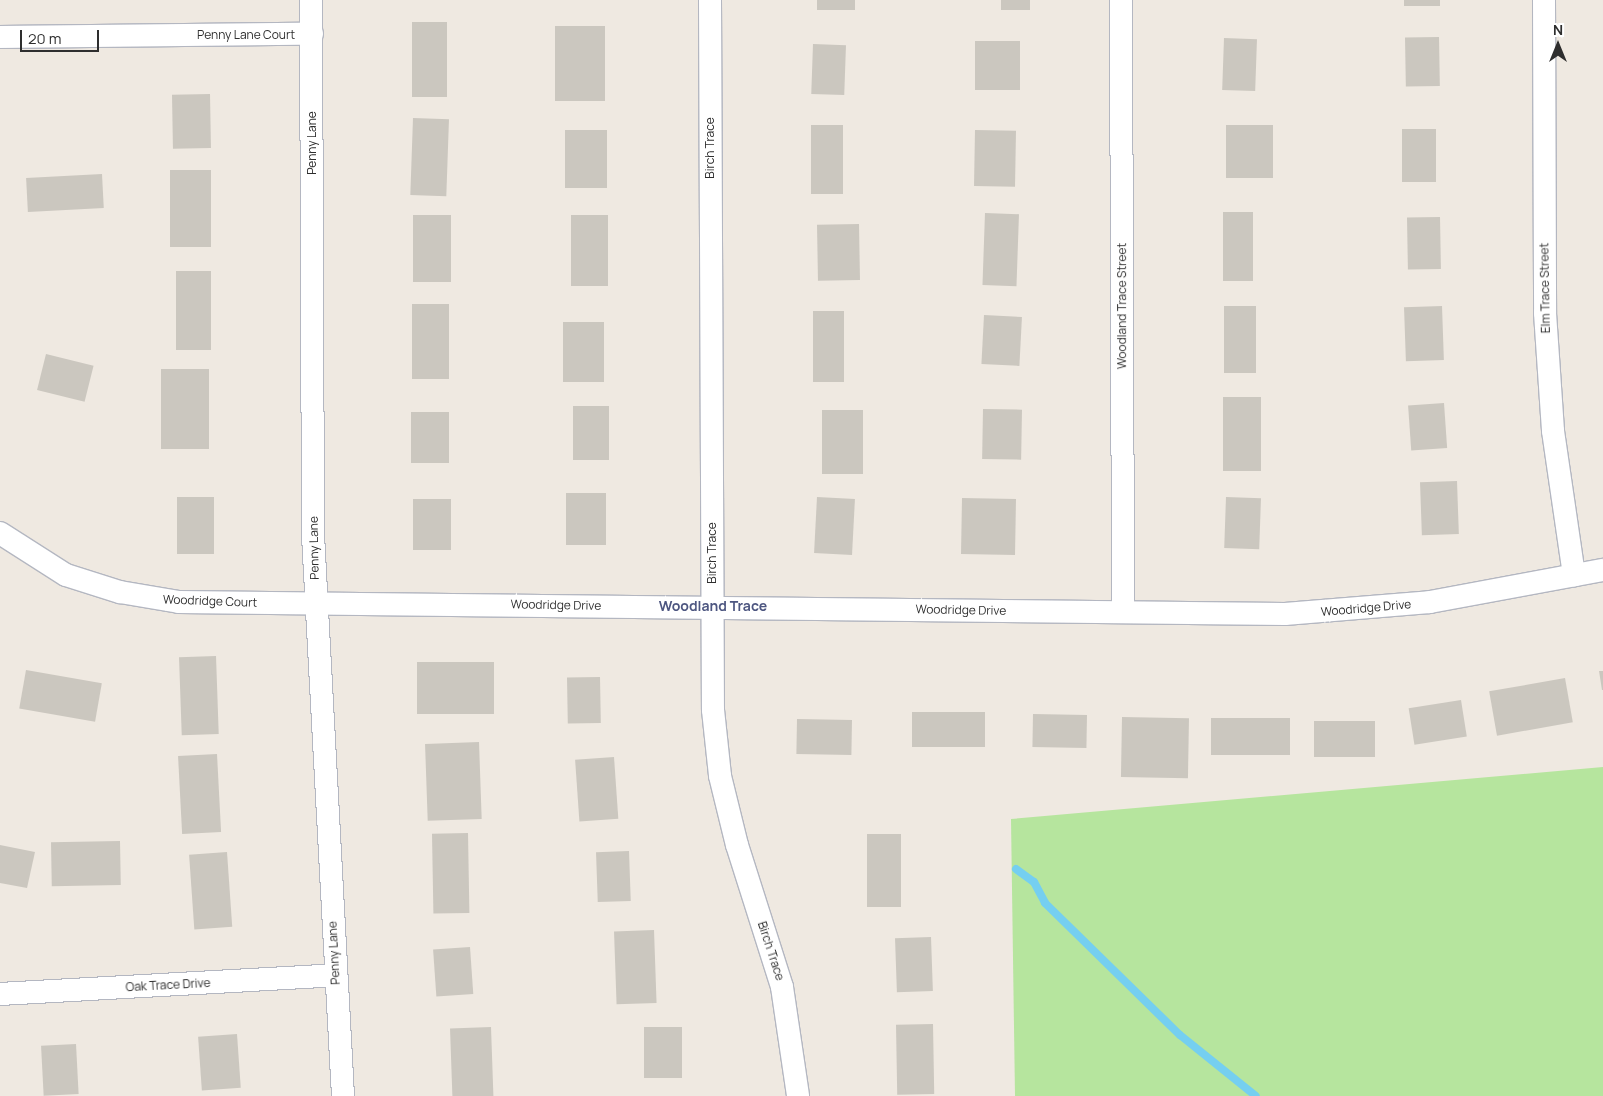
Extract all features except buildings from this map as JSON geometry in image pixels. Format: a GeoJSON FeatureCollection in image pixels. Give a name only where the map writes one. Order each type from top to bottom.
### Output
{"type":"FeatureCollection","features":[{"type":"Feature","properties":{"kind":"street","name":"Penny Lane"},"geometry":{"type":"LineString","coordinates":[[312,0],[315,603],[343,1096]]}},
{"type":"Feature","properties":{"kind":"street","name":"Birch Trace"},"geometry":{"type":"LineString","coordinates":[[710,0],[713,710],[720,776],[737,845],[782,987],[798,1096]]}},
{"type":"Feature","properties":{"kind":"street","name":"Woodland Trace Street"},"geometry":{"type":"LineString","coordinates":[[1121,0],[1123,612]]}},
{"type":"Feature","properties":{"kind":"street","name":"Elm Trace Street"},"geometry":{"type":"LineString","coordinates":[[1544,0],[1545,313],[1553,431],[1574,574]]}},
{"type":"Feature","properties":{"kind":"street","name":"Penny Lane Court"},"geometry":{"type":"LineString","coordinates":[[0,37],[312,34]]}},
{"type":"Feature","properties":{"kind":"street","name":"Woodridge Court"},"geometry":{"type":"LineString","coordinates":[[0,533],[66,574],[120,592],[178,602],[315,603]]}},
{"type":"Feature","properties":{"kind":"street","name":"Woodridge Drive"},"geometry":{"type":"LineString","coordinates":[[315,603],[1123,612],[1356,611],[1603,570]]}},
{"type":"Feature","properties":{"kind":"street","name":"Oak Trace Drive"},"geometry":{"type":"LineString","coordinates":[[0,994],[336,975]]}},
{"type":"Feature","properties":{"kind":"green space"},"geometry":{"type":"Polygon","coordinates":[[[1603,767],[1603,1096],[1015,1096],[1011,819],[1603,767]]]}},
{"type":"Feature","properties":{"kind":"waterway"},"geometry":{"type":"LineString","coordinates":[[1016,869],[1034,882],[1045,903],[1180,1035],[1256,1096]]}},
{"type":"Feature","properties":{"kind":"district","name":"Woodland Trace"},"geometry":{"type":"Point","coordinates":[713,606]}}]}
